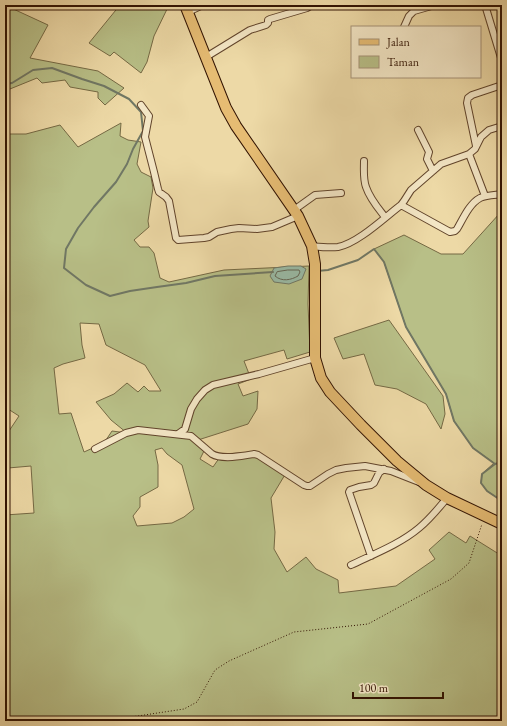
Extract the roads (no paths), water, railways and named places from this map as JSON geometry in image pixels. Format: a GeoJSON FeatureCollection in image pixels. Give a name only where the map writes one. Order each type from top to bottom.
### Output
{"type":"FeatureCollection","features":[{"type":"Feature","properties":{"kind":"main road"},"geometry":{"type":"LineString","coordinates":[[186,8],[226,108],[236,126],[296,213],[312,246],[315,264],[315,358],[321,378],[330,392],[362,426],[398,461],[426,485],[447,498],[502,524]]}},
{"type":"Feature","properties":{"kind":"street"},"geometry":{"type":"LineString","coordinates":[[186,8],[203,5]]}},
{"type":"Feature","properties":{"kind":"street"},"geometry":{"type":"LineString","coordinates":[[206,57],[250,30],[266,25],[270,19],[307,8],[312,5]]}},
{"type":"Feature","properties":{"kind":"street"},"geometry":{"type":"LineString","coordinates":[[404,26],[408,16],[414,11],[435,5]]}},
{"type":"Feature","properties":{"kind":"street"},"geometry":{"type":"LineString","coordinates":[[486,5],[502,61]]}},
{"type":"Feature","properties":{"kind":"street"},"geometry":{"type":"LineString","coordinates":[[476,146],[467,103],[468,98],[472,95],[502,85]]}},
{"type":"Feature","properties":{"kind":"street"},"geometry":{"type":"LineString","coordinates":[[141,105],[149,116],[145,137],[158,189],[159,192],[169,201],[176,238],[178,240],[209,237],[217,232],[235,228],[257,229],[272,227],[296,213],[315,195],[341,193]]}},
{"type":"Feature","properties":{"kind":"street"},"geometry":{"type":"LineString","coordinates":[[312,246],[337,247],[345,245],[365,233],[401,205],[411,190],[441,164],[469,154],[475,149],[481,137],[490,130],[502,126]]}},
{"type":"Feature","properties":{"kind":"street"},"geometry":{"type":"LineString","coordinates":[[418,130],[429,152],[427,159],[433,171]]}},
{"type":"Feature","properties":{"kind":"street"},"geometry":{"type":"LineString","coordinates":[[469,154],[485,196]]}},
{"type":"Feature","properties":{"kind":"street"},"geometry":{"type":"LineString","coordinates":[[364,161],[364,178],[370,198],[385,217]]}},
{"type":"Feature","properties":{"kind":"street"},"geometry":{"type":"LineString","coordinates":[[401,205],[450,232],[457,229],[472,204],[480,198],[502,194]]}},
{"type":"Feature","properties":{"kind":"street"},"geometry":{"type":"LineString","coordinates":[[178,434],[185,428],[191,409],[197,399],[205,390],[213,385],[315,358]]}},
{"type":"Feature","properties":{"kind":"street"},"geometry":{"type":"LineString","coordinates":[[95,449],[126,432],[138,430],[178,434],[191,436],[216,457],[258,455],[304,486],[310,486],[336,470],[366,466],[391,471],[426,485]]}},
{"type":"Feature","properties":{"kind":"street"},"geometry":{"type":"LineString","coordinates":[[371,556],[349,492],[350,490],[359,487],[371,485],[384,469]]}},
{"type":"Feature","properties":{"kind":"street"},"geometry":{"type":"LineString","coordinates":[[351,566],[400,540],[419,528],[435,513],[447,498]]}},
{"type":"Feature","properties":{"kind":"water"},"geometry":{"type":"Polygon","coordinates":[[[301,266],[306,269],[302,279],[289,284],[274,282],[270,276],[274,268],[301,266]]]}},
{"type":"Feature","properties":{"kind":"waterway"},"geometry":{"type":"LineString","coordinates":[[5,84],[12,83],[33,70],[52,68],[104,86],[129,99],[141,112],[143,131],[127,164],[116,182],[78,228],[66,249],[64,268],[86,285],[110,296],[130,291],[186,283],[215,276],[273,272]]}},
{"type":"Feature","properties":{"kind":"waterway"},"geometry":{"type":"LineString","coordinates":[[317,271],[328,270],[358,260],[374,249],[384,262],[406,327],[446,394],[454,421],[473,448],[495,464]]}},
{"type":"Feature","properties":{"kind":"waterway"},"geometry":{"type":"LineString","coordinates":[[502,462],[495,464],[482,474],[481,483],[487,491],[502,501]]}}]}
